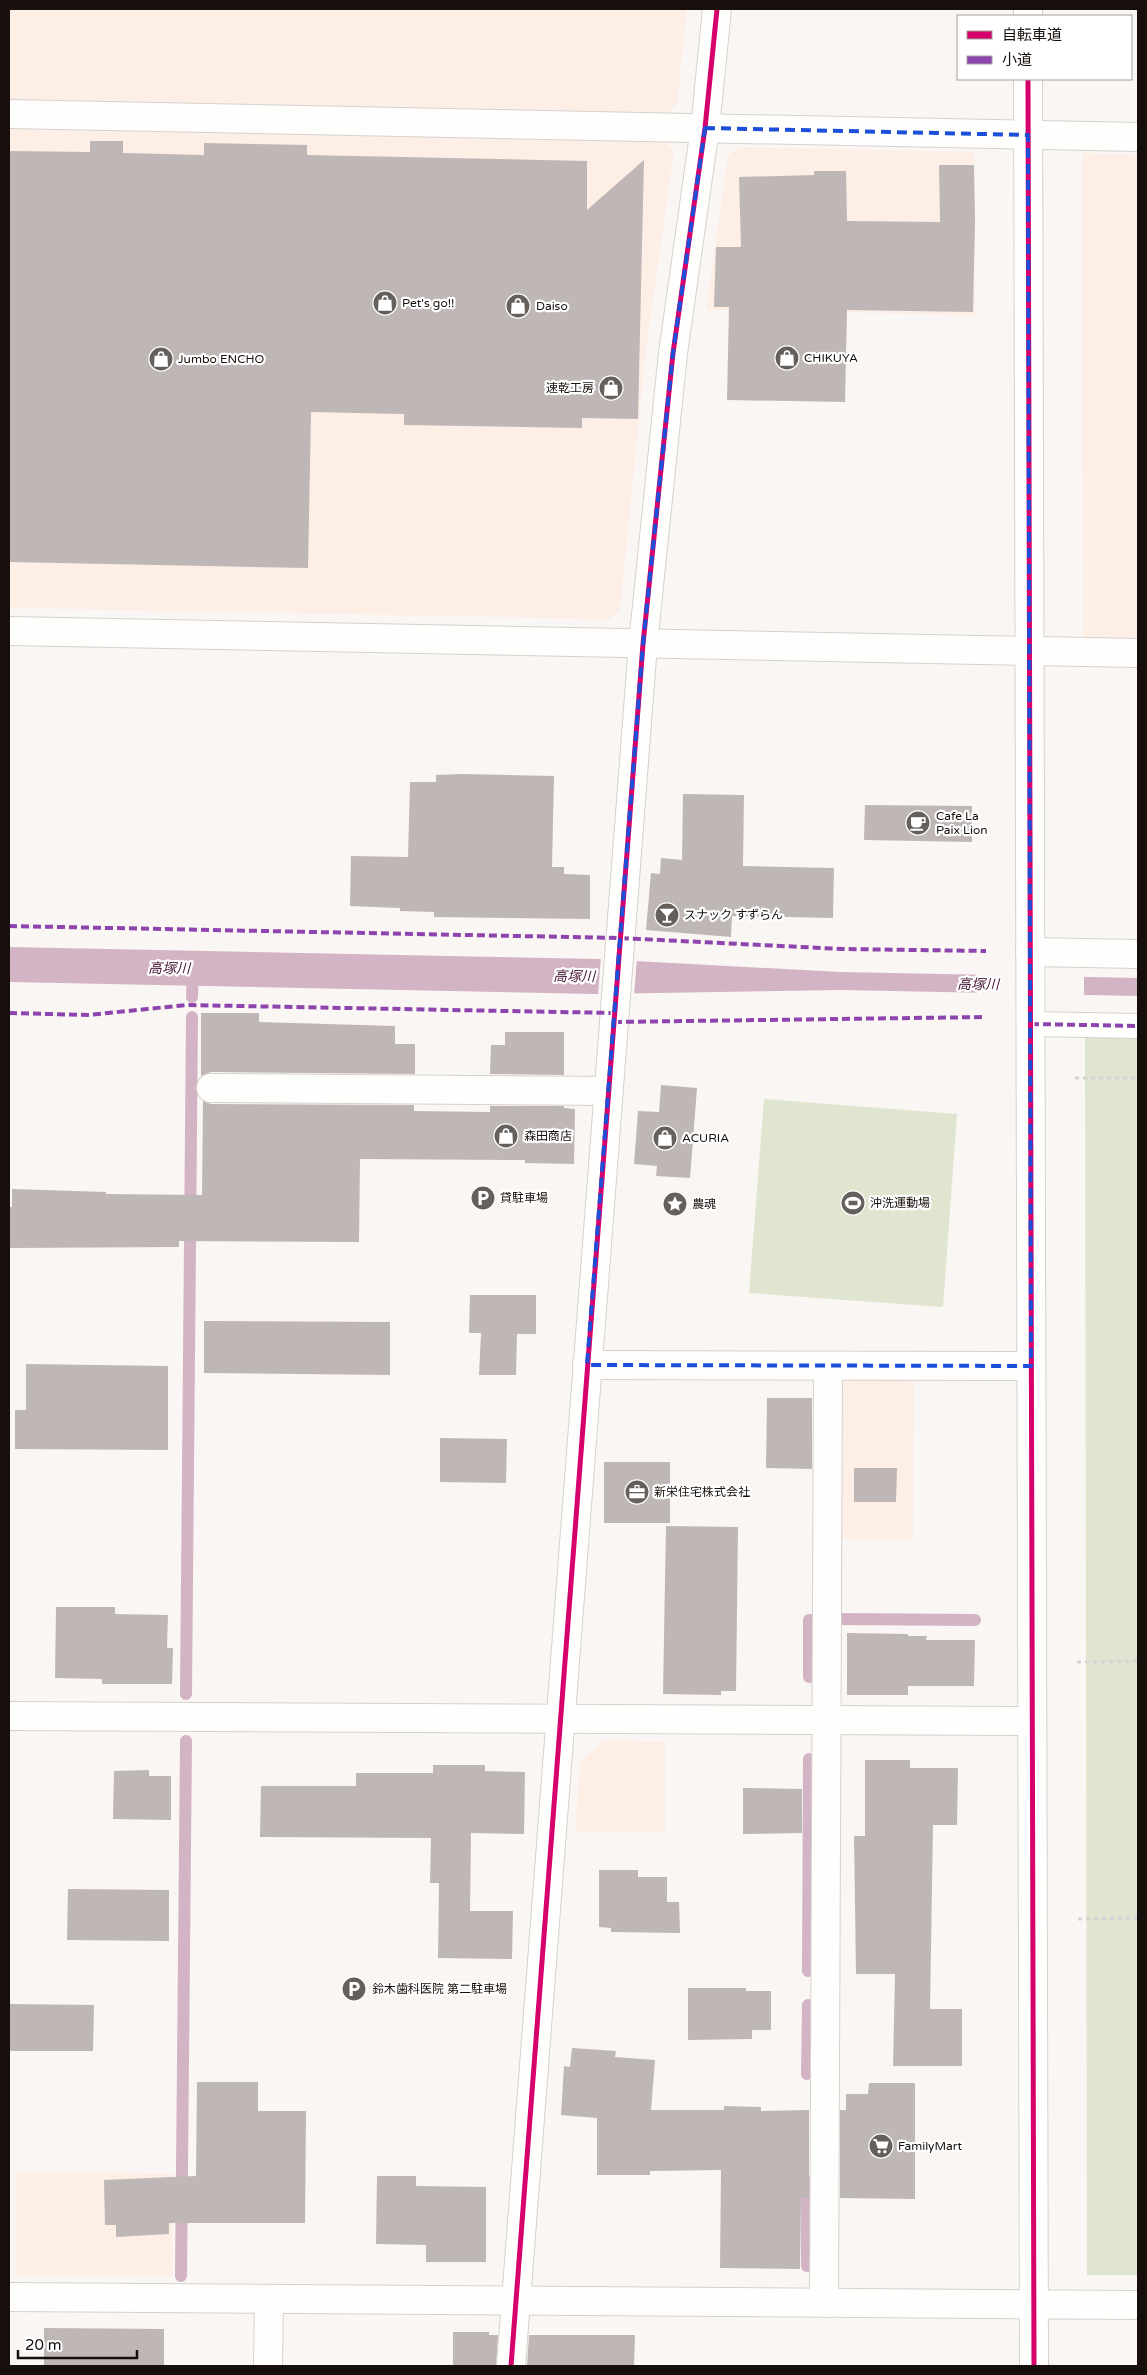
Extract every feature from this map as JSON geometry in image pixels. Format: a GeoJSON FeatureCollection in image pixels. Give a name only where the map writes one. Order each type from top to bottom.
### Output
{"type":"FeatureCollection","features":[{"type":"Feature","properties":{"kind":"street"},"geometry":{"type":"LineString","coordinates":[[511,2366],[514,2301],[643,644],[673,353],[705,128],[717,9]]}},
{"type":"Feature","properties":{"kind":"street"},"geometry":{"type":"LineString","coordinates":[[1028,80],[1034,2366]]}},
{"type":"Feature","properties":{"kind":"street"},"geometry":{"type":"LineString","coordinates":[[9,114],[1138,137]]}},
{"type":"Feature","properties":{"kind":"street"},"geometry":{"type":"LineString","coordinates":[[9,631],[1138,654]]}},
{"type":"Feature","properties":{"kind":"street"},"geometry":{"type":"LineString","coordinates":[[1030,958],[1138,954]]}},
{"type":"Feature","properties":{"kind":"street"},"geometry":{"type":"LineString","coordinates":[[1030,1015],[1138,1026]]}},
{"type":"Feature","properties":{"kind":"street"},"geometry":{"type":"LineString","coordinates":[[211,1088],[608,1091]]}},
{"type":"Feature","properties":{"kind":"street"},"geometry":{"type":"LineString","coordinates":[[587,1366],[1032,1366]]}},
{"type":"Feature","properties":{"kind":"street"},"geometry":{"type":"LineString","coordinates":[[824,2303],[828,1366]]}},
{"type":"Feature","properties":{"kind":"street"},"geometry":{"type":"LineString","coordinates":[[9,1716],[1032,1721]]}},
{"type":"Feature","properties":{"kind":"street"},"geometry":{"type":"LineString","coordinates":[[9,2297],[1138,2305]]}},
{"type":"Feature","properties":{"kind":"street"},"geometry":{"type":"LineString","coordinates":[[268,2366],[269,2299]]}},
{"type":"Feature","properties":{"kind":"path"},"geometry":{"type":"LineString","coordinates":[[1075,1078],[1138,1078]]}},
{"type":"Feature","properties":{"kind":"path"},"geometry":{"type":"LineString","coordinates":[[1077,1662],[1138,1662]]}},
{"type":"Feature","properties":{"kind":"path"},"geometry":{"type":"LineString","coordinates":[[1078,1919],[1138,1918]]}},
{"type":"Feature","properties":{"kind":"highlighted area"},"geometry":{"type":"Polygon","coordinates":[[[705,128],[1028,135],[1031,1366],[587,1365],[643,644],[673,353],[705,128]]]}},
{"type":"Feature","properties":{"kind":"shaded area"},"geometry":{"type":"Polygon","coordinates":[[[9,9],[687,9],[677,104],[667,113],[9,99],[9,9]]]}},
{"type":"Feature","properties":{"kind":"shaded area"},"geometry":{"type":"Polygon","coordinates":[[[9,129],[666,142],[674,151],[646,350],[620,610],[610,619],[9,608],[9,129]]]}},
{"type":"Feature","properties":{"kind":"shaded area"},"geometry":{"type":"Polygon","coordinates":[[[738,147],[974,152],[975,315],[706,310],[728,156],[738,147]]]}},
{"type":"Feature","properties":{"kind":"shaded area"},"geometry":{"type":"Polygon","coordinates":[[[1082,153],[1138,155],[1138,639],[1083,638],[1082,153]]]}},
{"type":"Feature","properties":{"kind":"shaded area"},"geometry":{"type":"Polygon","coordinates":[[[840,1378],[914,1378],[913,1539],[839,1539],[840,1378]]]}},
{"type":"Feature","properties":{"kind":"shaded area"},"geometry":{"type":"Polygon","coordinates":[[[603,1741],[665,1742],[665,1832],[575,1832],[580,1762],[603,1741]]]}},
{"type":"Feature","properties":{"kind":"shaded area"},"geometry":{"type":"Polygon","coordinates":[[[17,2172],[173,2174],[172,2277],[16,2276],[17,2172]]]}},
{"type":"Feature","properties":{"kind":"green space"},"geometry":{"type":"Polygon","coordinates":[[[1085,1036],[1138,1037],[1138,2275],[1087,2275],[1085,1036]]]}},
{"type":"Feature","properties":{"kind":"green space","name":"沖洗運動場"},"geometry":{"type":"Polygon","coordinates":[[[764,1099],[957,1114],[943,1307],[749,1293],[764,1099]]]}},
{"type":"Feature","properties":{"kind":"water","name":"高塚川"},"geometry":{"type":"Polygon","coordinates":[[[9,947],[598,959],[841,972],[1138,978],[1138,996],[841,990],[595,994],[9,982],[9,947]]]}},
{"type":"Feature","properties":{"kind":"pier"},"geometry":{"type":"Polygon","coordinates":[[[601,956],[637,958],[634,996],[598,996],[601,956]]]}},
{"type":"Feature","properties":{"kind":"pier"},"geometry":{"type":"Polygon","coordinates":[[[977,972],[1084,974],[1084,997],[977,995],[977,972]]]}},
{"type":"Feature","properties":{"kind":"building"},"geometry":{"type":"Polygon","coordinates":[[[90,141],[123,141],[123,153],[204,155],[204,143],[307,145],[307,155],[587,161],[587,210],[644,160],[638,419],[582,418],[582,428],[404,425],[404,414],[311,412],[308,568],[9,562],[9,151],[90,152],[90,141]]]}},
{"type":"Feature","properties":{"kind":"building"},"geometry":{"type":"Polygon","coordinates":[[[939,165],[974,165],[973,312],[847,310],[845,402],[727,400],[729,307],[714,307],[716,247],[741,247],[739,177],[814,175],[814,171],[846,171],[847,221],[940,222],[939,165]]]}},
{"type":"Feature","properties":{"kind":"building"},"geometry":{"type":"Polygon","coordinates":[[[436,775],[554,776],[552,867],[564,867],[564,874],[590,875],[590,919],[434,917],[434,912],[400,911],[400,908],[350,906],[351,856],[408,857],[410,782],[436,782],[436,775]]]}},
{"type":"Feature","properties":{"kind":"building"},"geometry":{"type":"Polygon","coordinates":[[[683,794],[744,795],[743,866],[834,868],[833,918],[732,916],[731,937],[646,930],[651,873],[660,874],[661,858],[682,860],[683,794]]]}},
{"type":"Feature","properties":{"kind":"building","name":"Cafe La Paix Lion"},"geometry":{"type":"Polygon","coordinates":[[[865,805],[972,806],[972,842],[864,840],[865,805]]]}},
{"type":"Feature","properties":{"kind":"building"},"geometry":{"type":"Polygon","coordinates":[[[201,1013],[259,1013],[259,1022],[395,1026],[395,1044],[415,1044],[415,1074],[211,1072],[201,1076],[201,1013]]]}},
{"type":"Feature","properties":{"kind":"building"},"geometry":{"type":"Polygon","coordinates":[[[505,1032],[564,1032],[564,1075],[490,1074],[491,1045],[505,1045],[505,1032]]]}},
{"type":"Feature","properties":{"kind":"building","name":"ACURIA"},"geometry":{"type":"Polygon","coordinates":[[[661,1085],[697,1088],[690,1178],[656,1176],[657,1166],[634,1164],[638,1111],[659,1112],[661,1085]]]}},
{"type":"Feature","properties":{"kind":"building"},"geometry":{"type":"Polygon","coordinates":[[[203,1101],[211,1104],[414,1105],[414,1111],[490,1112],[490,1106],[564,1106],[564,1108],[575,1109],[574,1164],[525,1163],[525,1160],[360,1159],[359,1242],[179,1241],[179,1247],[9,1248],[9,1207],[12,1207],[12,1189],[106,1192],[106,1194],[202,1195],[203,1101]]]}},
{"type":"Feature","properties":{"kind":"building"},"geometry":{"type":"Polygon","coordinates":[[[470,1295],[536,1295],[536,1334],[517,1334],[516,1375],[479,1375],[481,1333],[469,1333],[470,1295]]]}},
{"type":"Feature","properties":{"kind":"building"},"geometry":{"type":"Polygon","coordinates":[[[204,1321],[390,1322],[390,1375],[204,1373],[204,1321]]]}},
{"type":"Feature","properties":{"kind":"building"},"geometry":{"type":"Polygon","coordinates":[[[26,1364],[168,1366],[168,1450],[15,1449],[15,1410],[26,1410],[26,1364]]]}},
{"type":"Feature","properties":{"kind":"building"},"geometry":{"type":"Polygon","coordinates":[[[767,1398],[812,1398],[812,1469],[766,1468],[767,1398]]]}},
{"type":"Feature","properties":{"kind":"building"},"geometry":{"type":"Polygon","coordinates":[[[440,1438],[507,1439],[506,1483],[440,1482],[440,1438]]]}},
{"type":"Feature","properties":{"kind":"building"},"geometry":{"type":"Polygon","coordinates":[[[604,1462],[670,1462],[670,1523],[604,1523],[604,1462]]]}},
{"type":"Feature","properties":{"kind":"building"},"geometry":{"type":"Polygon","coordinates":[[[854,1468],[897,1468],[896,1502],[854,1502],[854,1468]]]}},
{"type":"Feature","properties":{"kind":"building"},"geometry":{"type":"Polygon","coordinates":[[[666,1526],[738,1527],[736,1691],[721,1691],[721,1695],[663,1694],[666,1526]]]}},
{"type":"Feature","properties":{"kind":"building"},"geometry":{"type":"Polygon","coordinates":[[[56,1607],[115,1607],[115,1614],[168,1615],[167,1648],[173,1648],[172,1684],[102,1684],[102,1679],[55,1678],[56,1607]]]}},
{"type":"Feature","properties":{"kind":"building"},"geometry":{"type":"Polygon","coordinates":[[[847,1633],[908,1634],[908,1636],[927,1636],[926,1640],[975,1640],[974,1686],[908,1686],[908,1695],[847,1695],[847,1633]]]}},
{"type":"Feature","properties":{"kind":"building"},"geometry":{"type":"Polygon","coordinates":[[[865,1760],[910,1760],[910,1768],[958,1768],[957,1825],[933,1825],[930,2009],[962,2009],[962,2066],[893,2066],[895,1974],[856,1974],[854,1836],[865,1836],[865,1760]]]}},
{"type":"Feature","properties":{"kind":"building"},"geometry":{"type":"Polygon","coordinates":[[[433,1765],[485,1765],[485,1771],[525,1772],[524,1834],[471,1833],[470,1911],[513,1911],[512,1959],[438,1958],[439,1883],[430,1883],[431,1838],[260,1837],[261,1786],[356,1786],[356,1773],[433,1773],[433,1765]]]}},
{"type":"Feature","properties":{"kind":"building"},"geometry":{"type":"Polygon","coordinates":[[[149,1770],[149,1776],[171,1776],[171,1820],[113,1819],[114,1771],[149,1770]]]}},
{"type":"Feature","properties":{"kind":"building"},"geometry":{"type":"Polygon","coordinates":[[[743,1788],[802,1789],[802,1833],[743,1834],[743,1788]]]}},
{"type":"Feature","properties":{"kind":"building"},"geometry":{"type":"Polygon","coordinates":[[[599,1870],[638,1870],[638,1877],[667,1877],[667,1902],[679,1902],[680,1933],[611,1932],[611,1928],[599,1927],[599,1870]]]}},
{"type":"Feature","properties":{"kind":"building"},"geometry":{"type":"Polygon","coordinates":[[[68,1889],[169,1890],[169,1941],[67,1940],[68,1889]]]}},
{"type":"Feature","properties":{"kind":"building"},"geometry":{"type":"Polygon","coordinates":[[[688,1988],[746,1988],[746,1991],[771,1991],[771,2030],[752,2030],[752,2039],[688,2040],[688,1988]]]}},
{"type":"Feature","properties":{"kind":"building"},"geometry":{"type":"Polygon","coordinates":[[[9,2004],[94,2005],[93,2051],[9,2051],[9,2004]]]}},
{"type":"Feature","properties":{"kind":"building"},"geometry":{"type":"Polygon","coordinates":[[[572,2048],[616,2051],[615,2057],[655,2060],[651,2110],[724,2110],[724,2106],[761,2107],[761,2111],[809,2110],[809,2198],[801,2198],[800,2269],[720,2268],[721,2170],[650,2171],[650,2175],[597,2175],[597,2118],[561,2115],[564,2066],[570,2067],[572,2048]]]}},
{"type":"Feature","properties":{"kind":"building"},"geometry":{"type":"Polygon","coordinates":[[[197,2082],[258,2082],[258,2111],[306,2111],[305,2223],[169,2223],[169,2234],[116,2237],[116,2225],[105,2225],[104,2180],[196,2176],[197,2082]]]}},
{"type":"Feature","properties":{"kind":"building","name":"FamilyMart"},"geometry":{"type":"Polygon","coordinates":[[[869,2083],[915,2083],[915,2199],[840,2198],[840,2110],[846,2110],[846,2094],[868,2094],[869,2083]]]}},
{"type":"Feature","properties":{"kind":"building"},"geometry":{"type":"Polygon","coordinates":[[[377,2176],[416,2176],[416,2186],[486,2187],[486,2262],[426,2262],[426,2245],[376,2244],[377,2176]]]}},
{"type":"Feature","properties":{"kind":"building"},"geometry":{"type":"Polygon","coordinates":[[[44,2328],[164,2329],[164,2366],[44,2366],[44,2328]]]}},
{"type":"Feature","properties":{"kind":"building"},"geometry":{"type":"Polygon","coordinates":[[[453,2332],[489,2332],[489,2335],[498,2335],[496,2366],[453,2366],[453,2332]]]}},
{"type":"Feature","properties":{"kind":"building"},"geometry":{"type":"Polygon","coordinates":[[[529,2335],[635,2335],[634,2366],[527,2366],[529,2335]]]}},
{"type":"Feature","properties":{"kind":"waterway","name":"高塚川"},"geometry":{"type":"LineString","coordinates":[[192,997],[193,969]]}},
{"type":"Feature","properties":{"kind":"waterway"},"geometry":{"type":"LineString","coordinates":[[186,1694],[192,1017]]}},
{"type":"Feature","properties":{"kind":"waterway"},"geometry":{"type":"LineString","coordinates":[[839,1619],[975,1620]]}},
{"type":"Feature","properties":{"kind":"waterway"},"geometry":{"type":"LineString","coordinates":[[809,1677],[809,1620],[816,1620]]}},
{"type":"Feature","properties":{"kind":"waterway"},"geometry":{"type":"LineString","coordinates":[[181,2276],[186,1741]]}},
{"type":"Feature","properties":{"kind":"waterway"},"geometry":{"type":"LineString","coordinates":[[808,1971],[809,1759]]}},
{"type":"Feature","properties":{"kind":"waterway"},"geometry":{"type":"LineString","coordinates":[[807,2074],[808,2005]]}},
{"type":"Feature","properties":{"kind":"waterway"},"geometry":{"type":"LineString","coordinates":[[807,2181],[807,2266]]}},
{"type":"Feature","properties":{"kind":"marked path"},"geometry":{"type":"LineString","coordinates":[[9,926],[620,938],[842,949],[986,951]]}},
{"type":"Feature","properties":{"kind":"marked path"},"geometry":{"type":"LineString","coordinates":[[9,1013],[89,1015],[186,1005],[614,1013]]}},
{"type":"Feature","properties":{"kind":"marked path"},"geometry":{"type":"LineString","coordinates":[[614,1022],[986,1017]]}},
{"type":"Feature","properties":{"kind":"marked path"},"geometry":{"type":"LineString","coordinates":[[1031,1024],[1138,1026]]}},
{"type":"Feature","properties":{"kind":"cycle path"},"geometry":{"type":"LineString","coordinates":[[511,2366],[643,644],[673,353],[705,128],[717,9]]}},
{"type":"Feature","properties":{"kind":"cycle path"},"geometry":{"type":"LineString","coordinates":[[1028,80],[1034,2366]]}},
{"type":"Feature","properties":{"kind":"place","name":"Pet's go!!"},"geometry":{"type":"Point","coordinates":[385,303]}},
{"type":"Feature","properties":{"kind":"place","name":"Daiso"},"geometry":{"type":"Point","coordinates":[518,306]}},
{"type":"Feature","properties":{"kind":"place","name":"CHIKUYA"},"geometry":{"type":"Point","coordinates":[787,358]}},
{"type":"Feature","properties":{"kind":"place","name":"Jumbo ENCHO"},"geometry":{"type":"Point","coordinates":[161,359]}},
{"type":"Feature","properties":{"kind":"place","name":"速乾工房"},"geometry":{"type":"Point","coordinates":[611,388]}},
{"type":"Feature","properties":{"kind":"place","name":"Cafe La Paix Lion"},"geometry":{"type":"Point","coordinates":[918,823]}},
{"type":"Feature","properties":{"kind":"place","name":"スナック すずらん"},"geometry":{"type":"Point","coordinates":[667,915]}},
{"type":"Feature","properties":{"kind":"place","name":"森田商店"},"geometry":{"type":"Point","coordinates":[506,1136]}},
{"type":"Feature","properties":{"kind":"place","name":"ACURIA"},"geometry":{"type":"Point","coordinates":[665,1138]}},
{"type":"Feature","properties":{"kind":"place","name":"貸駐車場"},"geometry":{"type":"Point","coordinates":[483,1198]}},
{"type":"Feature","properties":{"kind":"place","name":"沖洗運動場"},"geometry":{"type":"Point","coordinates":[853,1203]}},
{"type":"Feature","properties":{"kind":"place","name":"農魂"},"geometry":{"type":"Point","coordinates":[675,1204]}},
{"type":"Feature","properties":{"kind":"place","name":"新栄住宅株式会社"},"geometry":{"type":"Point","coordinates":[637,1492]}},
{"type":"Feature","properties":{"kind":"place","name":"鈴木歯科医院 第二駐車場"},"geometry":{"type":"Point","coordinates":[354,1989]}},
{"type":"Feature","properties":{"kind":"place","name":"FamilyMart"},"geometry":{"type":"Point","coordinates":[881,2146]}}]}
